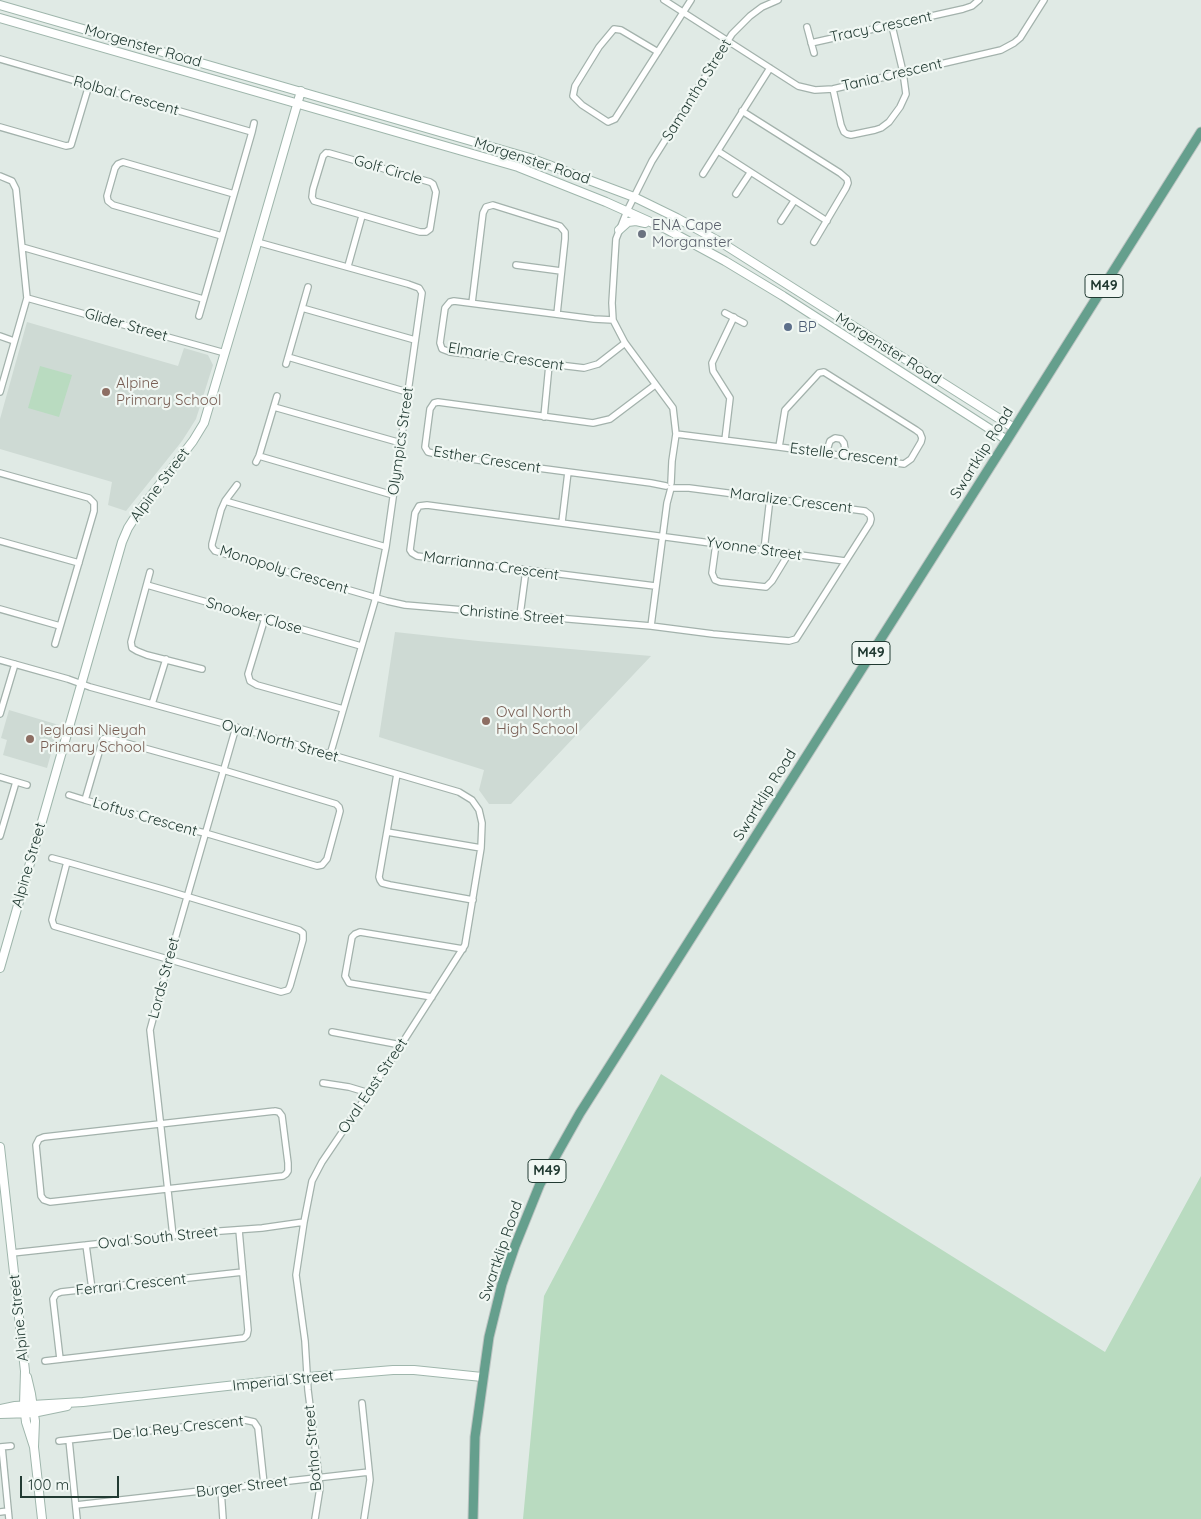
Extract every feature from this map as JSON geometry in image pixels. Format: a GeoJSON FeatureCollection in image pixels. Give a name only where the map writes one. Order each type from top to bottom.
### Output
{"type":"FeatureCollection","features":[{"type":"Feature","properties":{"kind":"main road","name":"Morgenster Road"},"geometry":{"type":"LineString","coordinates":[[0,5],[530,158],[634,197],[677,218],[738,253],[1014,428]]}},
{"type":"Feature","properties":{"kind":"main road","name":"Morgenster Road"},"geometry":{"type":"LineString","coordinates":[[0,18],[518,167],[573,188],[666,229],[725,261],[783,296],[1007,440]]}},
{"type":"Feature","properties":{"kind":"main road","name":"Alpine Street"},"geometry":{"type":"LineString","coordinates":[[1,964],[125,534],[137,514],[201,430],[207,416],[300,91]]}},
{"type":"Feature","properties":{"kind":"main road","name":"Swartklip Road"},"geometry":{"type":"LineString","coordinates":[[473,1519],[475,1437],[489,1337],[495,1309],[515,1246],[540,1184],[568,1131],[1201,132]]}},
{"type":"Feature","properties":{"kind":"main road"},"geometry":{"type":"LineString","coordinates":[[619,230],[628,222],[636,221],[641,221],[660,229],[666,229]]}},
{"type":"Feature","properties":{"kind":"main road","name":"Alpine Street"},"geometry":{"type":"LineString","coordinates":[[0,1147],[2,1189],[12,1253],[24,1370],[31,1394],[25,1414],[34,1447]]}},
{"type":"Feature","properties":{"kind":"main road","name":"Imperial Street"},"geometry":{"type":"LineString","coordinates":[[0,1409],[28,1405],[83,1402],[308,1377],[404,1370],[482,1377]]}},
{"type":"Feature","properties":{"kind":"main road","name":"Imperial Street"},"geometry":{"type":"LineString","coordinates":[[0,1414],[34,1413],[83,1402]]}},
{"type":"Feature","properties":{"kind":"main road","name":"Alpine Street"},"geometry":{"type":"LineString","coordinates":[[28,1405],[34,1413],[34,1447],[42,1519]]}},
{"type":"Feature","properties":{"kind":"street","name":"Tania Crescent"},"geometry":{"type":"LineString","coordinates":[[664,0],[770,68],[804,88],[815,90],[833,89],[989,53],[1009,46],[1020,38],[1027,29],[1044,0]]}},
{"type":"Feature","properties":{"kind":"street"},"geometry":{"type":"LineString","coordinates":[[658,52],[621,30],[614,29],[599,48],[575,86],[572,96],[608,122],[615,120],[691,0]]}},
{"type":"Feature","properties":{"kind":"street","name":"Samantha Street"},"geometry":{"type":"LineString","coordinates":[[613,320],[615,251],[619,230],[652,161],[734,31],[768,3],[778,0]]}},
{"type":"Feature","properties":{"kind":"street","name":"Tracy Crescent"},"geometry":{"type":"LineString","coordinates":[[811,43],[963,9],[972,6],[978,0]]}},
{"type":"Feature","properties":{"kind":"street"},"geometry":{"type":"LineString","coordinates":[[833,89],[844,132],[851,135],[875,130],[889,122],[906,94],[892,26]]}},
{"type":"Feature","properties":{"kind":"street","name":"Tracy Crescent"},"geometry":{"type":"LineString","coordinates":[[807,27],[814,53]]}},
{"type":"Feature","properties":{"kind":"street","name":"Rolbal Crescent"},"geometry":{"type":"LineString","coordinates":[[0,59],[252,132]]}},
{"type":"Feature","properties":{"kind":"street"},"geometry":{"type":"LineString","coordinates":[[703,174],[770,68]]}},
{"type":"Feature","properties":{"kind":"street"},"geometry":{"type":"LineString","coordinates":[[0,127],[66,146],[71,145],[89,85]]}},
{"type":"Feature","properties":{"kind":"street"},"geometry":{"type":"LineString","coordinates":[[742,111],[847,179],[846,188],[814,242]]}},
{"type":"Feature","properties":{"kind":"street"},"geometry":{"type":"LineString","coordinates":[[199,316],[254,123]]}},
{"type":"Feature","properties":{"kind":"street"},"geometry":{"type":"LineString","coordinates":[[718,151],[827,221]]}},
{"type":"Feature","properties":{"kind":"street","name":"Golf Circle"},"geometry":{"type":"LineString","coordinates":[[329,152],[430,182],[435,187],[432,226],[429,231],[422,233],[362,216],[312,200],[313,189],[323,156],[326,153],[329,152]]}},
{"type":"Feature","properties":{"kind":"street"},"geometry":{"type":"LineString","coordinates":[[222,236],[112,205],[108,201],[107,196],[116,168],[118,164],[123,162],[234,194]]}},
{"type":"Feature","properties":{"kind":"street"},"geometry":{"type":"LineString","coordinates":[[736,194],[750,172]]}},
{"type":"Feature","properties":{"kind":"street"},"geometry":{"type":"LineString","coordinates":[[0,176],[12,181],[16,185],[27,298],[0,392]]}},
{"type":"Feature","properties":{"kind":"street"},"geometry":{"type":"LineString","coordinates":[[780,221],[794,201]]}},
{"type":"Feature","properties":{"kind":"street"},"geometry":{"type":"LineString","coordinates":[[472,303],[483,213],[485,208],[490,205],[499,206],[560,226],[565,232],[557,314]]}},
{"type":"Feature","properties":{"kind":"street"},"geometry":{"type":"LineString","coordinates":[[348,266],[362,216]]}},
{"type":"Feature","properties":{"kind":"street","name":"Olympics Street"},"geometry":{"type":"LineString","coordinates":[[257,242],[408,284],[419,288],[422,293],[386,547],[376,597],[330,755]]}},
{"type":"Feature","properties":{"kind":"street"},"geometry":{"type":"LineString","coordinates":[[22,247],[203,299]]}},
{"type":"Feature","properties":{"kind":"street"},"geometry":{"type":"LineString","coordinates":[[516,265],[561,271]]}},
{"type":"Feature","properties":{"kind":"street"},"geometry":{"type":"LineString","coordinates":[[308,287],[287,361],[408,392]]}},
{"type":"Feature","properties":{"kind":"street","name":"Glider Street"},"geometry":{"type":"LineString","coordinates":[[27,298],[225,353]]}},
{"type":"Feature","properties":{"kind":"street","name":"Elmarie Crescent"},"geometry":{"type":"LineString","coordinates":[[613,320],[454,301],[446,306],[440,343],[442,349],[450,352],[589,368],[598,364],[625,343]]}},
{"type":"Feature","properties":{"kind":"street"},"geometry":{"type":"LineString","coordinates":[[302,308],[415,340]]}},
{"type":"Feature","properties":{"kind":"street"},"geometry":{"type":"LineString","coordinates":[[725,313],[744,323]]}},
{"type":"Feature","properties":{"kind":"street"},"geometry":{"type":"LineString","coordinates":[[725,440],[730,398],[713,371],[712,363],[734,317]]}},
{"type":"Feature","properties":{"kind":"street"},"geometry":{"type":"LineString","coordinates":[[613,320],[625,343],[673,408],[676,434],[650,626]]}},
{"type":"Feature","properties":{"kind":"street"},"geometry":{"type":"LineString","coordinates":[[0,336],[14,341]]}},
{"type":"Feature","properties":{"kind":"street"},"geometry":{"type":"LineString","coordinates":[[544,416],[550,365]]}},
{"type":"Feature","properties":{"kind":"street","name":"Estelle Crescent"},"geometry":{"type":"LineString","coordinates":[[676,434],[904,464],[911,459],[922,438],[916,430],[824,372],[819,373],[785,410],[779,447]]}},
{"type":"Feature","properties":{"kind":"street","name":"Esther Crescent"},"geometry":{"type":"LineString","coordinates":[[656,384],[615,416],[603,422],[592,423],[434,403],[430,409],[425,447],[428,452],[440,455],[669,485]]}},
{"type":"Feature","properties":{"kind":"street"},"geometry":{"type":"LineString","coordinates":[[277,396],[258,459],[393,495]]}},
{"type":"Feature","properties":{"kind":"street"},"geometry":{"type":"LineString","coordinates":[[274,407],[401,443]]}},
{"type":"Feature","properties":{"kind":"street"},"geometry":{"type":"LineString","coordinates":[[826,453],[831,439],[839,438],[844,443],[846,456]]}},
{"type":"Feature","properties":{"kind":"street"},"geometry":{"type":"LineString","coordinates":[[562,522],[568,472]]}},
{"type":"Feature","properties":{"kind":"street"},"geometry":{"type":"LineString","coordinates":[[0,473],[89,498],[94,504],[94,511],[55,644]]}},
{"type":"Feature","properties":{"kind":"street","name":"Monopoly Crescent"},"geometry":{"type":"LineString","coordinates":[[238,485],[225,500],[221,510],[212,544],[215,551],[376,597]]}},
{"type":"Feature","properties":{"kind":"street","name":"Maralize Crescent"},"geometry":{"type":"LineString","coordinates":[[650,626],[792,641],[798,636],[870,523],[871,517],[865,511],[669,485]]}},
{"type":"Feature","properties":{"kind":"street"},"geometry":{"type":"LineString","coordinates":[[764,550],[770,498]]}},
{"type":"Feature","properties":{"kind":"street"},"geometry":{"type":"LineString","coordinates":[[225,500],[386,547]]}},
{"type":"Feature","properties":{"kind":"street","name":"Marrianna Crescent"},"geometry":{"type":"LineString","coordinates":[[655,586],[414,555],[410,552],[410,548],[417,509],[419,506],[427,505],[662,536]]}},
{"type":"Feature","properties":{"kind":"street","name":"Yvonne Street"},"geometry":{"type":"LineString","coordinates":[[662,536],[845,561]]}},
{"type":"Feature","properties":{"kind":"street"},"geometry":{"type":"LineString","coordinates":[[0,541],[79,562]]}},
{"type":"Feature","properties":{"kind":"street"},"geometry":{"type":"LineString","coordinates":[[716,544],[712,573],[715,580],[720,582],[766,587],[772,581],[789,553]]}},
{"type":"Feature","properties":{"kind":"street"},"geometry":{"type":"LineString","coordinates":[[520,615],[526,570]]}},
{"type":"Feature","properties":{"kind":"street"},"geometry":{"type":"LineString","coordinates":[[150,572],[130,645],[137,652],[202,669]]}},
{"type":"Feature","properties":{"kind":"street","name":"Snooker Close"},"geometry":{"type":"LineString","coordinates":[[147,585],[361,646]]}},
{"type":"Feature","properties":{"kind":"street","name":"Christine Street"},"geometry":{"type":"LineString","coordinates":[[376,597],[404,605],[650,626]]}},
{"type":"Feature","properties":{"kind":"street"},"geometry":{"type":"LineString","coordinates":[[0,609],[60,626]]}},
{"type":"Feature","properties":{"kind":"street"},"geometry":{"type":"LineString","coordinates":[[264,618],[248,674],[250,681],[257,685],[343,709]]}},
{"type":"Feature","properties":{"kind":"street"},"geometry":{"type":"LineString","coordinates":[[152,704],[166,659]]}},
{"type":"Feature","properties":{"kind":"street","name":"Oval North Street"},"geometry":{"type":"LineString","coordinates":[[0,660],[90,688],[236,727],[397,774],[462,794],[476,805]]}},
{"type":"Feature","properties":{"kind":"street"},"geometry":{"type":"LineString","coordinates":[[0,714],[15,664]]}},
{"type":"Feature","properties":{"kind":"street","name":"Lords Street"},"geometry":{"type":"LineString","coordinates":[[173,1236],[150,1030],[186,897],[236,727]]}},
{"type":"Feature","properties":{"kind":"street","name":"Loftus Crescent"},"geometry":{"type":"LineString","coordinates":[[69,795],[85,800],[204,834],[318,866],[322,865],[327,859],[340,811],[338,805],[223,770],[105,738],[102,742],[85,800]]}},
{"type":"Feature","properties":{"kind":"street"},"geometry":{"type":"LineString","coordinates":[[397,774],[379,877],[382,883],[473,900]]}},
{"type":"Feature","properties":{"kind":"street"},"geometry":{"type":"LineString","coordinates":[[0,777],[27,785]]}},
{"type":"Feature","properties":{"kind":"street"},"geometry":{"type":"LineString","coordinates":[[0,836],[16,782]]}},
{"type":"Feature","properties":{"kind":"street","name":"Oval East Street"},"geometry":{"type":"LineString","coordinates":[[308,1377],[296,1275],[304,1222],[314,1175],[463,949],[468,935],[482,848],[482,823],[476,805]]}},
{"type":"Feature","properties":{"kind":"street"},"geometry":{"type":"LineString","coordinates":[[387,832],[482,848]]}},
{"type":"Feature","properties":{"kind":"street"},"geometry":{"type":"LineString","coordinates":[[52,858],[67,862],[299,930],[303,933],[303,940],[288,990],[281,992],[54,926],[52,920],[67,862]]}},
{"type":"Feature","properties":{"kind":"street"},"geometry":{"type":"LineString","coordinates":[[432,997],[348,983],[345,976],[352,937],[360,932],[463,949]]}},
{"type":"Feature","properties":{"kind":"street"},"geometry":{"type":"LineString","coordinates":[[332,1032],[401,1045]]}},
{"type":"Feature","properties":{"kind":"street"},"geometry":{"type":"LineString","coordinates":[[323,1083],[349,1087],[369,1093]]}},
{"type":"Feature","properties":{"kind":"street"},"geometry":{"type":"LineString","coordinates":[[277,1111],[282,1116],[288,1163],[287,1173],[283,1176],[50,1202],[44,1200],[41,1196],[36,1145],[39,1139],[161,1123],[277,1111]]}},
{"type":"Feature","properties":{"kind":"street","name":"Oval South Street"},"geometry":{"type":"LineString","coordinates":[[12,1253],[304,1222]]}},
{"type":"Feature","properties":{"kind":"street"},"geometry":{"type":"LineString","coordinates":[[45,1361],[242,1339],[246,1337],[248,1330],[239,1230]]}},
{"type":"Feature","properties":{"kind":"street"},"geometry":{"type":"LineString","coordinates":[[86,1245],[92,1289]]}},
{"type":"Feature","properties":{"kind":"street","name":"Ferrari Crescent"},"geometry":{"type":"LineString","coordinates":[[60,1359],[53,1299],[56,1294],[243,1272]]}},
{"type":"Feature","properties":{"kind":"street","name":"Botha Street"},"geometry":{"type":"LineString","coordinates":[[308,1377],[320,1488],[315,1519]]}},
{"type":"Feature","properties":{"kind":"street"},"geometry":{"type":"LineString","coordinates":[[362,1403],[369,1472],[364,1519]]}},
{"type":"Feature","properties":{"kind":"street","name":"De la Rey Crescent"},"geometry":{"type":"LineString","coordinates":[[60,1441],[246,1420],[254,1422],[258,1428],[264,1484]]}},
{"type":"Feature","properties":{"kind":"street"},"geometry":{"type":"LineString","coordinates":[[69,1440],[78,1519]]}},
{"type":"Feature","properties":{"kind":"street"},"geometry":{"type":"LineString","coordinates":[[9,1519],[1,1447],[11,1446]]}},
{"type":"Feature","properties":{"kind":"street","name":"Burger Street"},"geometry":{"type":"LineString","coordinates":[[76,1505],[369,1472]]}},
{"type":"Feature","properties":{"kind":"street"},"geometry":{"type":"LineString","coordinates":[[221,1490],[223,1519]]}},
{"type":"Feature","properties":{"kind":"street"},"geometry":{"type":"LineString","coordinates":[[0,1512],[8,1511]]}},
{"type":"Feature","properties":{"kind":"shaded area","name":"Alpine Primary School"},"geometry":{"type":"Polygon","coordinates":[[[27,322],[178,366],[184,348],[208,355],[213,365],[196,419],[182,441],[126,511],[108,505],[112,482],[0,449],[0,419],[27,322]]]}},
{"type":"Feature","properties":{"kind":"shaded area","name":"Oval North High School"},"geometry":{"type":"Polygon","coordinates":[[[395,632],[651,656],[511,804],[489,804],[479,790],[484,770],[379,737],[395,632]]]}},
{"type":"Feature","properties":{"kind":"shaded area","name":"Ieglaasi Nieyah Primary School"},"geometry":{"type":"Polygon","coordinates":[[[9,710],[59,725],[47,768],[3,755],[7,740],[1,738],[9,710]]]}},
{"type":"Feature","properties":{"kind":"green space"},"geometry":{"type":"Polygon","coordinates":[[[40,366],[72,375],[59,417],[28,408],[40,366]]]}},
{"type":"Feature","properties":{"kind":"green space"},"geometry":{"type":"Polygon","coordinates":[[[661,1074],[1105,1352],[1201,1176],[1201,1519],[523,1519],[544,1296],[661,1074]]]}},
{"type":"Feature","properties":{"kind":"place","name":"ENA Cape Morganster"},"geometry":{"type":"Point","coordinates":[642,234]}},
{"type":"Feature","properties":{"kind":"place","name":"BP"},"geometry":{"type":"Point","coordinates":[788,327]}},
{"type":"Feature","properties":{"kind":"place","name":"Alpine Primary School"},"geometry":{"type":"Point","coordinates":[106,392]}},
{"type":"Feature","properties":{"kind":"place","name":"Oval North High School"},"geometry":{"type":"Point","coordinates":[486,721]}},
{"type":"Feature","properties":{"kind":"place","name":"Ieglaasi Nieyah Primary School"},"geometry":{"type":"Point","coordinates":[30,739]}}]}
